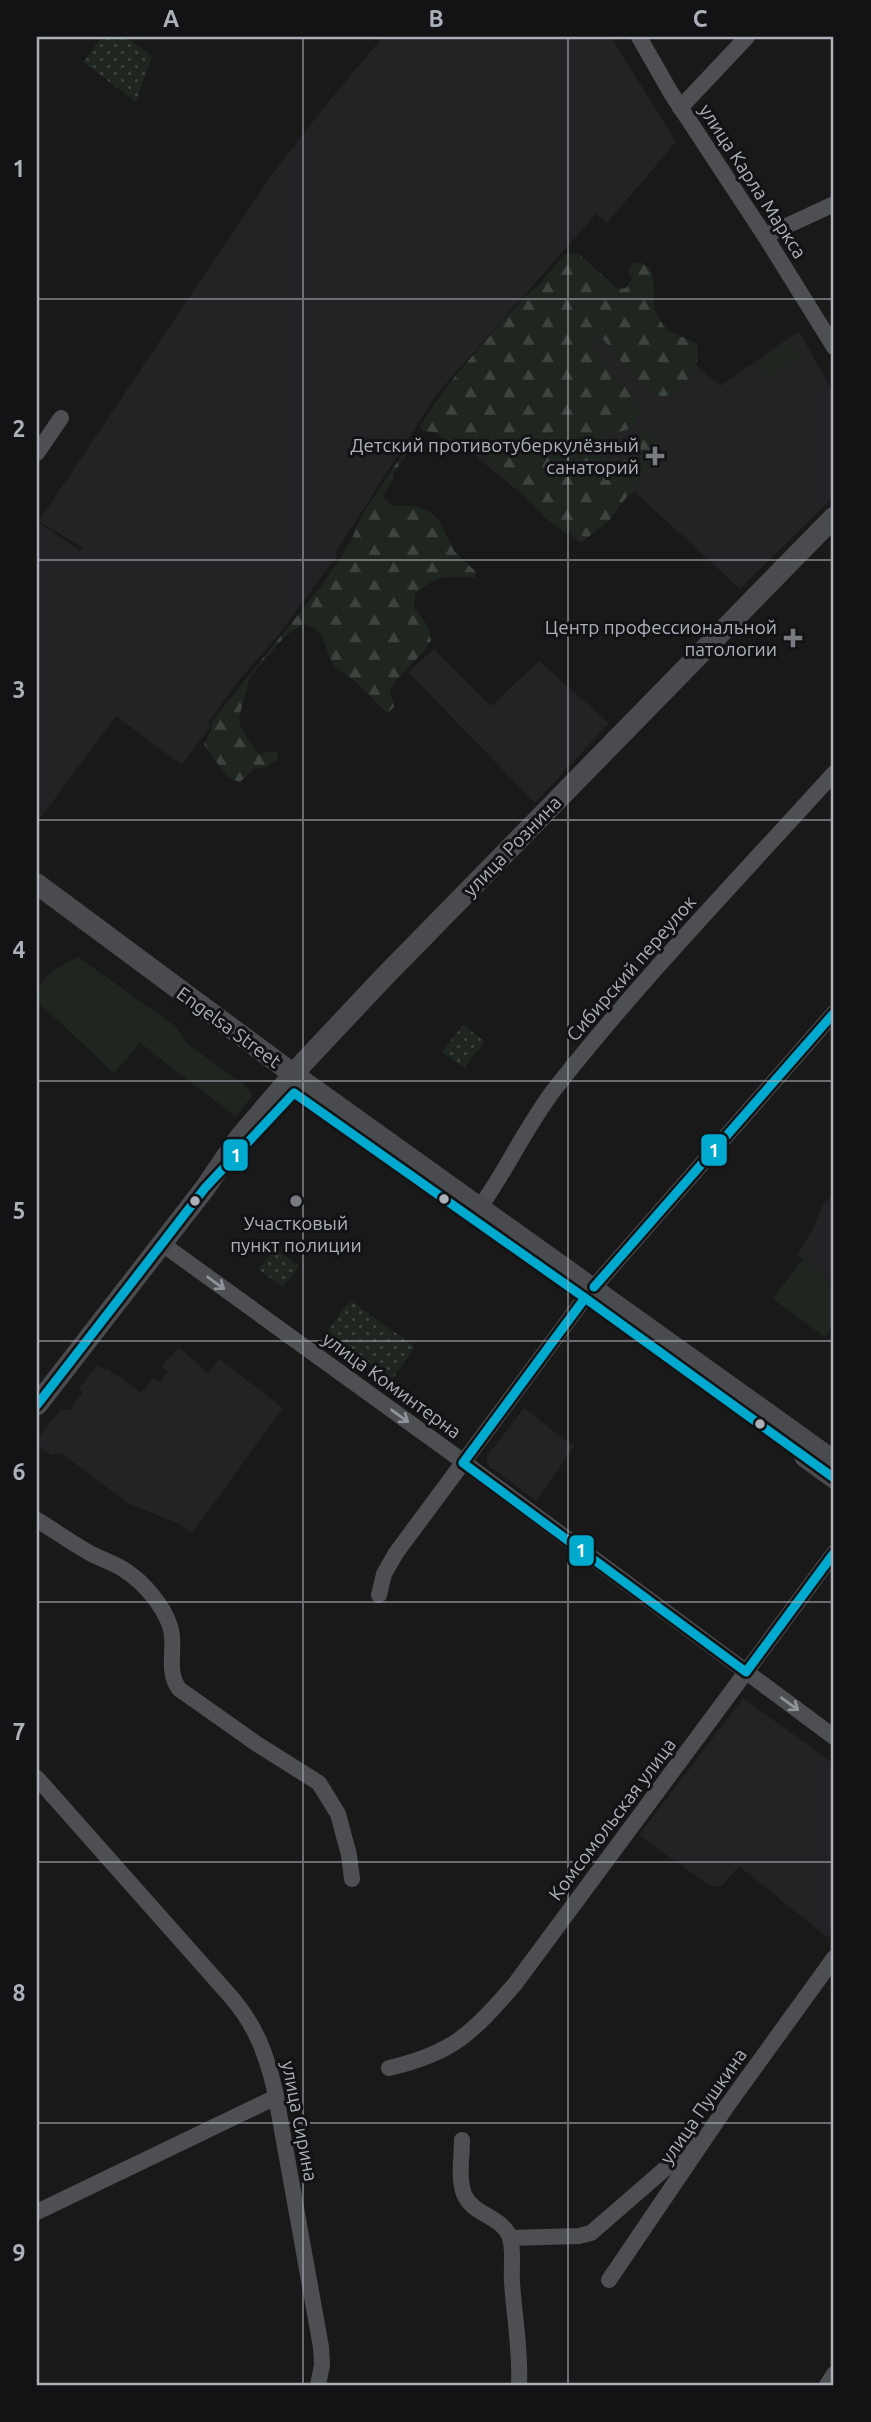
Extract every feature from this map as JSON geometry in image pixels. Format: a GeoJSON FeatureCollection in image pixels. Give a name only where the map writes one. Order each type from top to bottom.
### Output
{"type":"FeatureCollection","features":[{"type":"Feature","properties":{"kind":"main road","name":"улица Рознина"},"geometry":{"type":"LineString","coordinates":[[451,920],[834,517]]}},
{"type":"Feature","properties":{"kind":"main road","name":"улица Рознина"},"geometry":{"type":"LineString","coordinates":[[37,1405],[205,1188],[239,1138],[294,1084],[356,1006],[451,920],[834,534]]}},
{"type":"Feature","properties":{"kind":"main road","name":"Engelsa Street"},"geometry":{"type":"LineString","coordinates":[[37,884],[294,1084],[480,1206],[834,1478]]}},
{"type":"Feature","properties":{"kind":"main road","name":"Engelsa Street"},"geometry":{"type":"LineString","coordinates":[[37,902],[590,1293],[834,1461]]}},
{"type":"Feature","properties":{"kind":"street","name":"улица Карла Маркса"},"geometry":{"type":"LineString","coordinates":[[639,37],[680,108],[765,236],[834,347]]}},
{"type":"Feature","properties":{"kind":"street"},"geometry":{"type":"LineString","coordinates":[[680,108],[747,37]]}},
{"type":"Feature","properties":{"kind":"street"},"geometry":{"type":"LineString","coordinates":[[765,236],[834,204]]}},
{"type":"Feature","properties":{"kind":"street"},"geometry":{"type":"LineString","coordinates":[[37,453],[61,418]]}},
{"type":"Feature","properties":{"kind":"street","name":"Сибирский переулок"},"geometry":{"type":"LineString","coordinates":[[480,1206],[500,1178],[535,1117],[587,1049],[650,975],[834,772]]}},
{"type":"Feature","properties":{"kind":"street"},"geometry":{"type":"LineString","coordinates":[[379,1595],[384,1574],[396,1553],[590,1293],[834,1013]]}},
{"type":"Feature","properties":{"kind":"street","name":"улица Коминтерна"},"geometry":{"type":"LineString","coordinates":[[161,1242],[834,1737]]}},
{"type":"Feature","properties":{"kind":"street"},"geometry":{"type":"LineString","coordinates":[[37,1520],[124,1570],[144,1586],[165,1615],[170,1627],[173,1681],[179,1689],[257,1744],[319,1783],[338,1814],[349,1855],[352,1879]]}},
{"type":"Feature","properties":{"kind":"street","name":"Комсомольская улица"},"geometry":{"type":"LineString","coordinates":[[389,2068],[421,2059],[456,2043],[495,2007],[515,1984],[834,1553]]}},
{"type":"Feature","properties":{"kind":"street","name":"улица Сирина"},"geometry":{"type":"LineString","coordinates":[[37,1778],[243,2011],[264,2051],[276,2097],[321,2347],[322,2365],[318,2385]]}},
{"type":"Feature","properties":{"kind":"street","name":"улица Пушкина"},"geometry":{"type":"LineString","coordinates":[[609,2280],[707,2134],[834,1958]]}},
{"type":"Feature","properties":{"kind":"street"},"geometry":{"type":"LineString","coordinates":[[37,2212],[276,2097]]}},
{"type":"Feature","properties":{"kind":"street"},"geometry":{"type":"LineString","coordinates":[[510,2238],[579,2236],[591,2233],[692,2143],[707,2134]]}},
{"type":"Feature","properties":{"kind":"street"},"geometry":{"type":"LineString","coordinates":[[462,2140],[461,2178],[464,2197],[505,2228],[510,2238],[519,2385]]}},
{"type":"Feature","properties":{"kind":"street"},"geometry":{"type":"LineString","coordinates":[[827,2385],[834,2374]]}},
{"type":"Feature","properties":{"kind":"shaded area"},"geometry":{"type":"Polygon","coordinates":[[[383,37],[611,37],[676,142],[607,223],[596,214],[437,394],[336,552],[337,556],[280,633],[240,679],[208,723],[211,726],[182,765],[116,716],[37,823],[37,521],[80,551],[83,548],[39,521],[268,180],[324,107],[383,37]]]}},
{"type":"Feature","properties":{"kind":"shaded area","name":"Детский противотуберкулёзный санаторий"},"geometry":{"type":"Polygon","coordinates":[[[572,257],[720,386],[799,331],[834,394],[834,496],[740,589],[634,491],[581,543],[433,421],[572,257]]]}},
{"type":"Feature","properties":{"kind":"shaded area"},"geometry":{"type":"Polygon","coordinates":[[[434,649],[491,706],[539,661],[609,723],[535,803],[408,672],[434,649]]]}},
{"type":"Feature","properties":{"kind":"shaded area"},"geometry":{"type":"Polygon","coordinates":[[[834,1193],[834,1286],[797,1254],[812,1231],[822,1206],[834,1193]]]}},
{"type":"Feature","properties":{"kind":"shaded area"},"geometry":{"type":"Polygon","coordinates":[[[179,1347],[208,1373],[219,1359],[283,1408],[192,1533],[177,1523],[129,1504],[61,1453],[51,1455],[37,1445],[37,1439],[61,1409],[70,1410],[82,1394],[80,1387],[98,1365],[105,1370],[107,1368],[141,1393],[153,1378],[160,1382],[168,1371],[162,1366],[179,1347]]]}},
{"type":"Feature","properties":{"kind":"shaded area"},"geometry":{"type":"Polygon","coordinates":[[[524,1408],[574,1447],[536,1501],[487,1464],[487,1456],[524,1408]]]}},
{"type":"Feature","properties":{"kind":"shaded area"},"geometry":{"type":"Polygon","coordinates":[[[743,1698],[834,1764],[834,1929],[828,1938],[739,1866],[722,1886],[710,1886],[639,1835],[743,1698]]]}},
{"type":"Feature","properties":{"kind":"green space"},"geometry":{"type":"Polygon","coordinates":[[[102,37],[126,37],[152,56],[136,102],[83,62],[102,37]]]}},
{"type":"Feature","properties":{"kind":"green space"},"geometry":{"type":"Polygon","coordinates":[[[564,255],[580,255],[618,289],[626,288],[632,279],[628,270],[633,263],[647,266],[653,279],[655,310],[663,325],[697,344],[698,349],[697,363],[686,382],[673,394],[661,396],[639,381],[603,339],[592,339],[604,364],[634,396],[639,412],[633,426],[606,435],[603,441],[604,457],[617,463],[632,458],[640,448],[640,435],[643,433],[652,434],[657,446],[650,465],[608,522],[588,537],[565,532],[545,518],[480,452],[447,440],[434,432],[423,431],[420,426],[444,390],[478,349],[564,255]]]}},
{"type":"Feature","properties":{"kind":"green space"},"geometry":{"type":"Polygon","coordinates":[[[788,341],[800,357],[769,379],[757,363],[788,341]]]}},
{"type":"Feature","properties":{"kind":"green space"},"geometry":{"type":"Polygon","coordinates":[[[415,435],[417,439],[394,473],[383,498],[391,505],[418,507],[430,512],[439,520],[454,551],[475,571],[475,578],[443,578],[430,583],[415,594],[414,607],[428,627],[431,641],[390,689],[394,707],[390,711],[386,712],[335,666],[317,631],[303,624],[285,636],[250,677],[239,717],[240,726],[255,751],[261,754],[274,751],[278,754],[278,760],[267,767],[254,769],[240,782],[228,778],[204,744],[212,721],[323,584],[350,543],[362,515],[415,435]]]}},
{"type":"Feature","properties":{"kind":"green space"},"geometry":{"type":"Polygon","coordinates":[[[78,957],[175,1026],[186,1043],[247,1087],[252,1096],[236,1117],[140,1043],[114,1073],[37,1001],[45,979],[78,957]]]}},
{"type":"Feature","properties":{"kind":"green space"},"geometry":{"type":"Polygon","coordinates":[[[463,1025],[485,1042],[464,1068],[442,1052],[463,1025]]]}},
{"type":"Feature","properties":{"kind":"green space"},"geometry":{"type":"Polygon","coordinates":[[[275,1248],[299,1266],[283,1287],[259,1270],[275,1248]]]}},
{"type":"Feature","properties":{"kind":"green space"},"geometry":{"type":"Polygon","coordinates":[[[803,1259],[834,1286],[834,1325],[825,1337],[773,1299],[803,1259]]]}},
{"type":"Feature","properties":{"kind":"green space"},"geometry":{"type":"Polygon","coordinates":[[[350,1300],[415,1347],[392,1380],[327,1332],[350,1300]]]}},
{"type":"Feature","properties":{"kind":"transit line","name":"1"},"geometry":{"type":"LineString","coordinates":[[594,1287],[834,1013]]}},
{"type":"Feature","properties":{"kind":"transit line","name":"1"},"geometry":{"type":"LineString","coordinates":[[37,1405],[205,1188],[294,1093],[834,1478]]}},
{"type":"Feature","properties":{"kind":"transit line","name":"1"},"geometry":{"type":"LineString","coordinates":[[585,1298],[463,1463],[746,1672],[834,1553]]}},
{"type":"Feature","properties":{"kind":"place","name":"Детский противотуберкулёзный санаторий"},"geometry":{"type":"Point","coordinates":[655,456]}},
{"type":"Feature","properties":{"kind":"place","name":"Центр профессиональной патологии"},"geometry":{"type":"Point","coordinates":[793,638]}},
{"type":"Feature","properties":{"kind":"place","name":"Участковый пункт полиции"},"geometry":{"type":"Point","coordinates":[296,1201]}}]}
